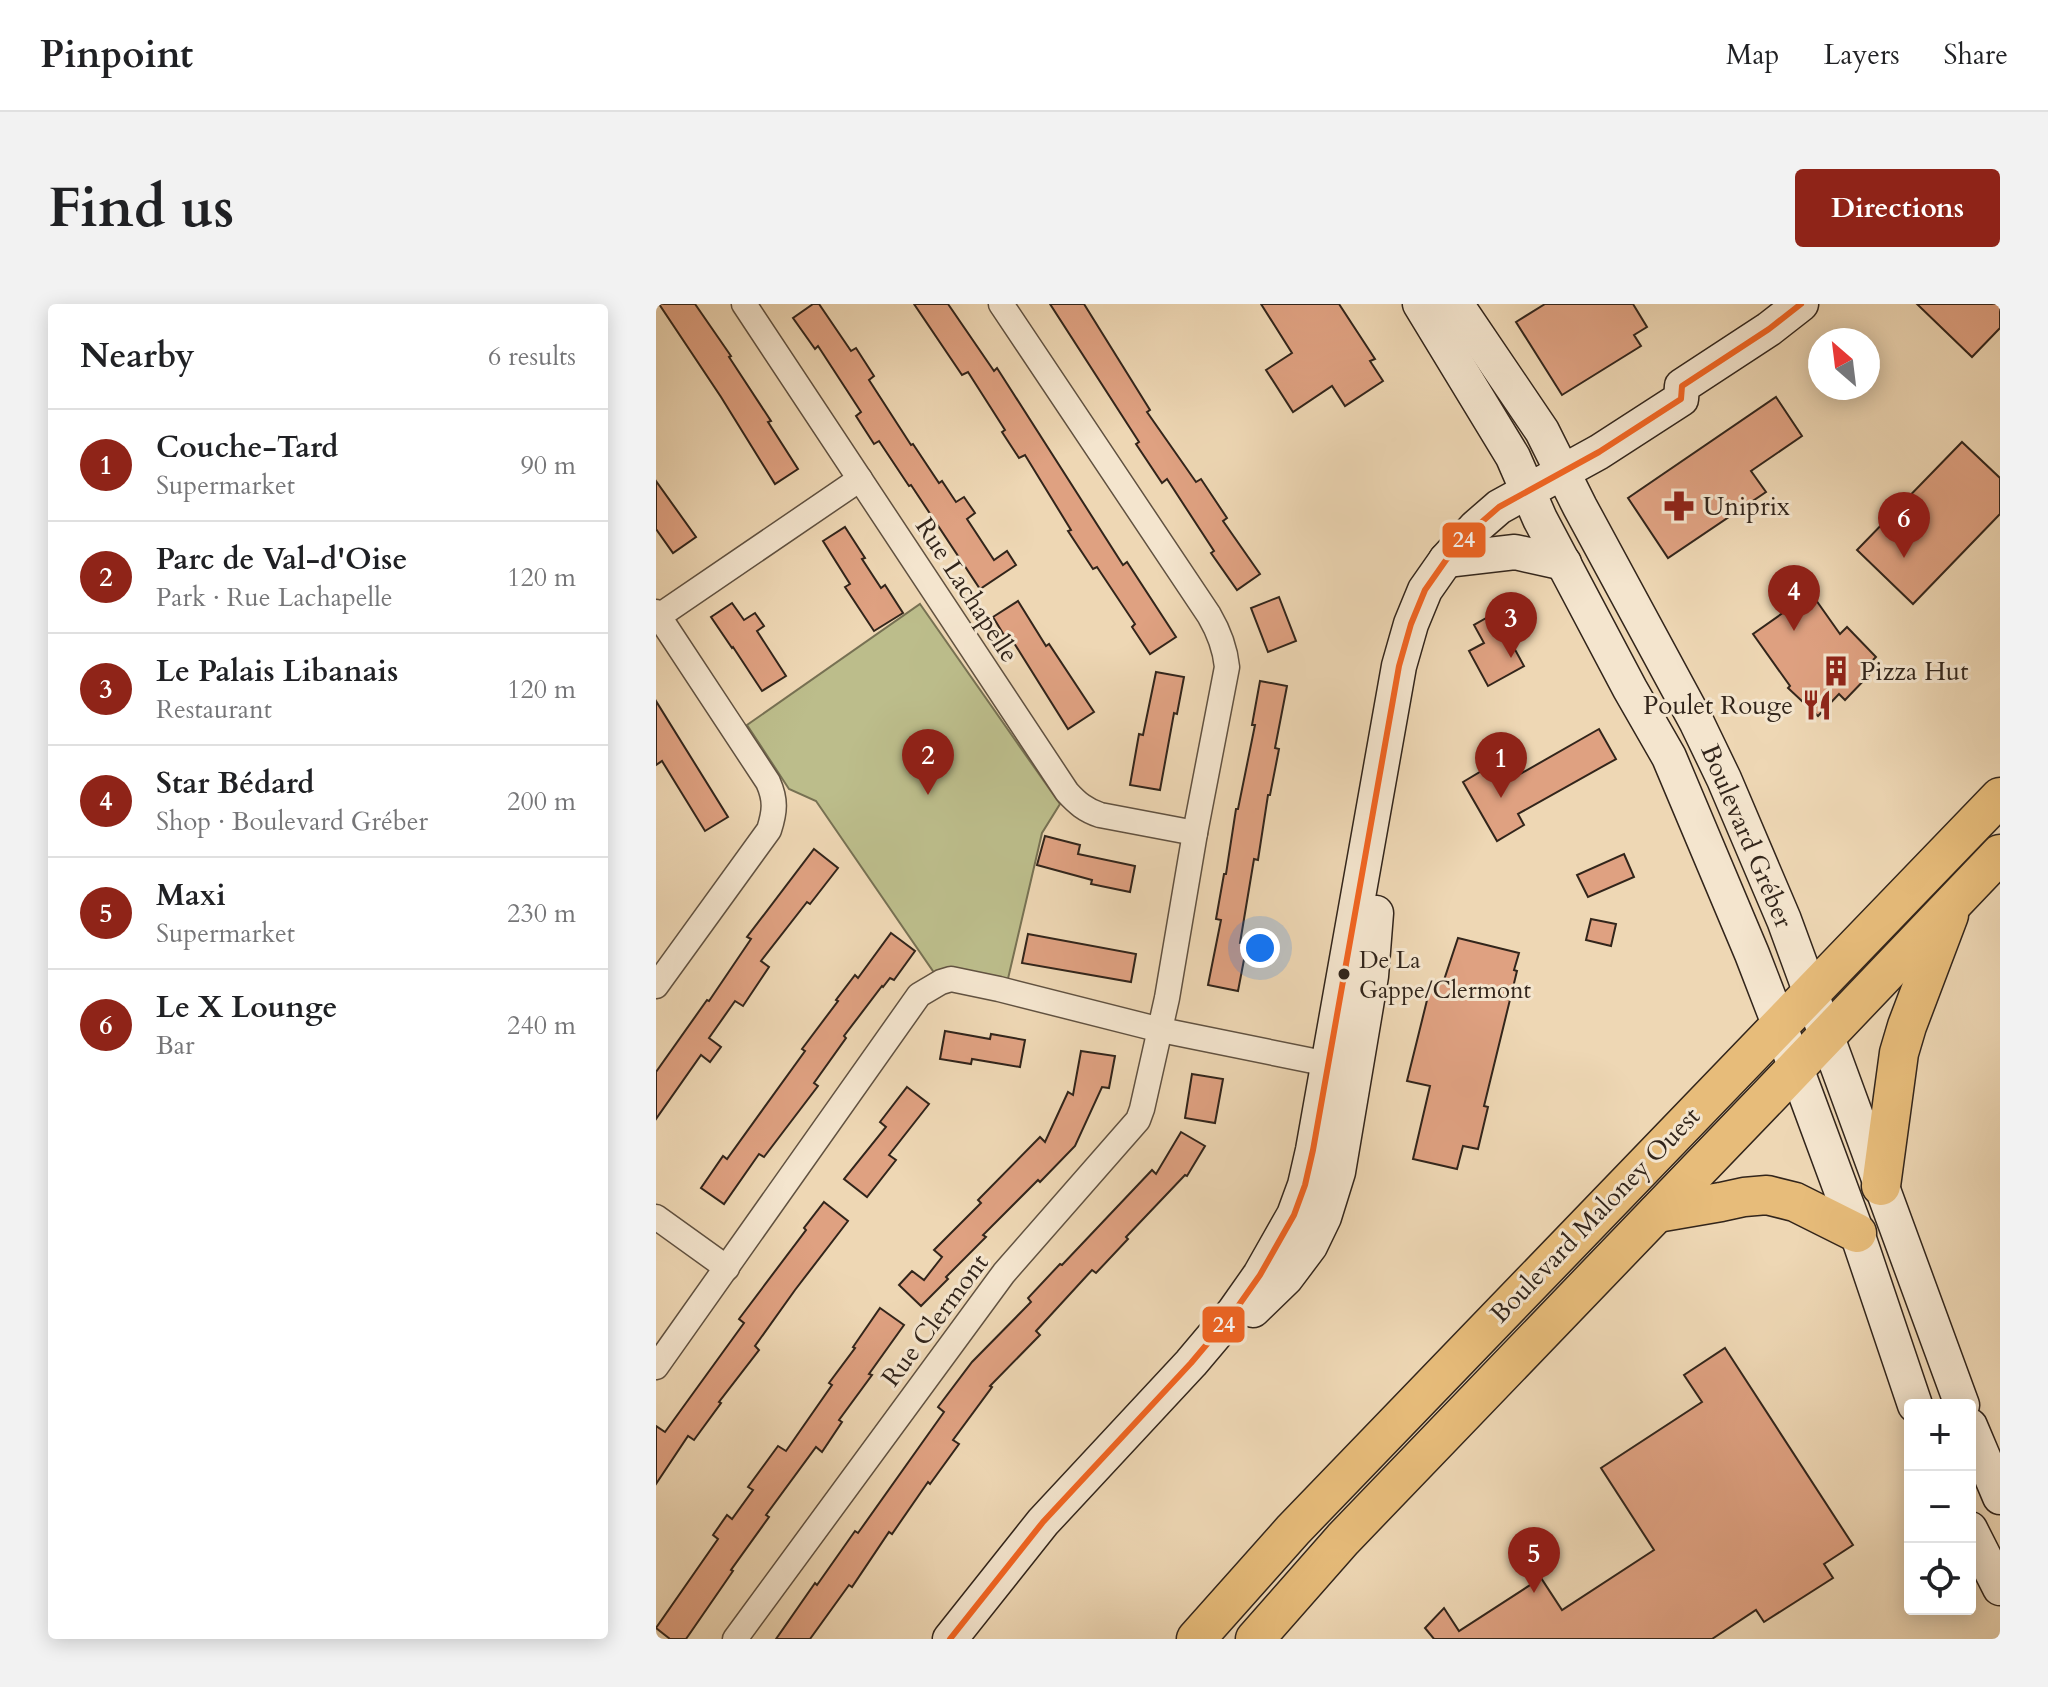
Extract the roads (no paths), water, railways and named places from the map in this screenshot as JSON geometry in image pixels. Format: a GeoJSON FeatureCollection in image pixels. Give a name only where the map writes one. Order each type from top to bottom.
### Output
{"type":"FeatureCollection","features":[{"type":"Feature","properties":{"kind":"main road","name":"Boulevard Gréber"},"geometry":{"type":"LineString","coordinates":[[1420,304],[1513,457],[1540,519],[1669,757],[1796,1068],[1857,1233],[1913,1399]]}},
{"type":"Feature","properties":{"kind":"main road","name":"Boulevard Gréber"},"geometry":{"type":"LineString","coordinates":[[1456,304],[1536,421],[1714,756],[1784,920],[1960,1399]]}},
{"type":"Feature","properties":{"kind":"main road"},"geometry":{"type":"LineString","coordinates":[[950,1639],[1043,1522],[1191,1363],[1280,1285],[1295,1267],[1324,1217],[1338,1172],[1342,1066],[1399,666],[1416,610],[1431,581],[1466,537],[1494,511],[1599,452],[1681,399],[1682,386],[1769,329],[1801,304]]}},
{"type":"Feature","properties":{"kind":"main road"},"geometry":{"type":"LineString","coordinates":[[1446,560],[1515,552],[1564,563]]}},
{"type":"Feature","properties":{"kind":"main road","name":"Boulevard Maloney Ouest"},"geometry":{"type":"LineString","coordinates":[[1196,1639],[1293,1530],[2000,797]]}},
{"type":"Feature","properties":{"kind":"main road","name":"Boulevard Maloney Ouest"},"geometry":{"type":"LineString","coordinates":[[1255,1639],[1343,1539],[2000,854]]}},
{"type":"Feature","properties":{"kind":"main road"},"geometry":{"type":"LineString","coordinates":[[1881,1186],[1899,1053],[1954,902]]}},
{"type":"Feature","properties":{"kind":"main road"},"geometry":{"type":"LineString","coordinates":[[1657,1213],[1767,1195],[1795,1202],[1857,1233]]}},
{"type":"Feature","properties":{"kind":"main road"},"geometry":{"type":"LineString","coordinates":[[1976,1440],[2000,1497]]}},
{"type":"Feature","properties":{"kind":"main road"},"geometry":{"type":"LineString","coordinates":[[1976,1541],[2000,1588]]}},
{"type":"Feature","properties":{"kind":"street","name":"Rue Lachapelle"},"geometry":{"type":"LineString","coordinates":[[744,304],[1076,803],[1100,815],[1195,833]]}},
{"type":"Feature","properties":{"kind":"street"},"geometry":{"type":"LineString","coordinates":[[1001,304],[1219,632],[1225,649],[1227,667],[1161,1030]]}},
{"type":"Feature","properties":{"kind":"street"},"geometry":{"type":"LineString","coordinates":[[660,970],[769,830],[775,798],[658,614],[860,479]]}},
{"type":"Feature","properties":{"kind":"street"},"geometry":{"type":"LineString","coordinates":[[656,1367],[919,995],[929,988],[951,979],[1161,1030],[1342,1066]]}},
{"type":"Feature","properties":{"kind":"street","name":"Rue Clermont"},"geometry":{"type":"LineString","coordinates":[[735,1639],[1004,1273],[1138,1120],[1161,1030]]}},
{"type":"Feature","properties":{"kind":"street"},"geometry":{"type":"LineString","coordinates":[[656,1217],[727,1268]]}},
{"type":"Feature","properties":{"kind":"place","name":"Uniprix"},"geometry":{"type":"Point","coordinates":[1679,506]}},
{"type":"Feature","properties":{"kind":"place","name":"Le X Lounge"},"geometry":{"type":"Point","coordinates":[1904,558]}},
{"type":"Feature","properties":{"kind":"place","name":"Star Bédard"},"geometry":{"type":"Point","coordinates":[1794,631]}},
{"type":"Feature","properties":{"kind":"place","name":"Le Palais Libanais"},"geometry":{"type":"Point","coordinates":[1511,658]}},
{"type":"Feature","properties":{"kind":"place","name":"Pizza Hut"},"geometry":{"type":"Point","coordinates":[1836,671]}},
{"type":"Feature","properties":{"kind":"place","name":"Poulet Rouge"},"geometry":{"type":"Point","coordinates":[1817,705]}},
{"type":"Feature","properties":{"kind":"place","name":"Parc de Val-d'Oise"},"geometry":{"type":"Point","coordinates":[928,795]}},
{"type":"Feature","properties":{"kind":"place","name":"Couche-Tard"},"geometry":{"type":"Point","coordinates":[1501,798]}},
{"type":"Feature","properties":{"kind":"place","name":"De La Gappe/Clermont"},"geometry":{"type":"Point","coordinates":[1344,974]}},
{"type":"Feature","properties":{"kind":"place","name":"Maxi"},"geometry":{"type":"Point","coordinates":[1534,1593]}}]}
